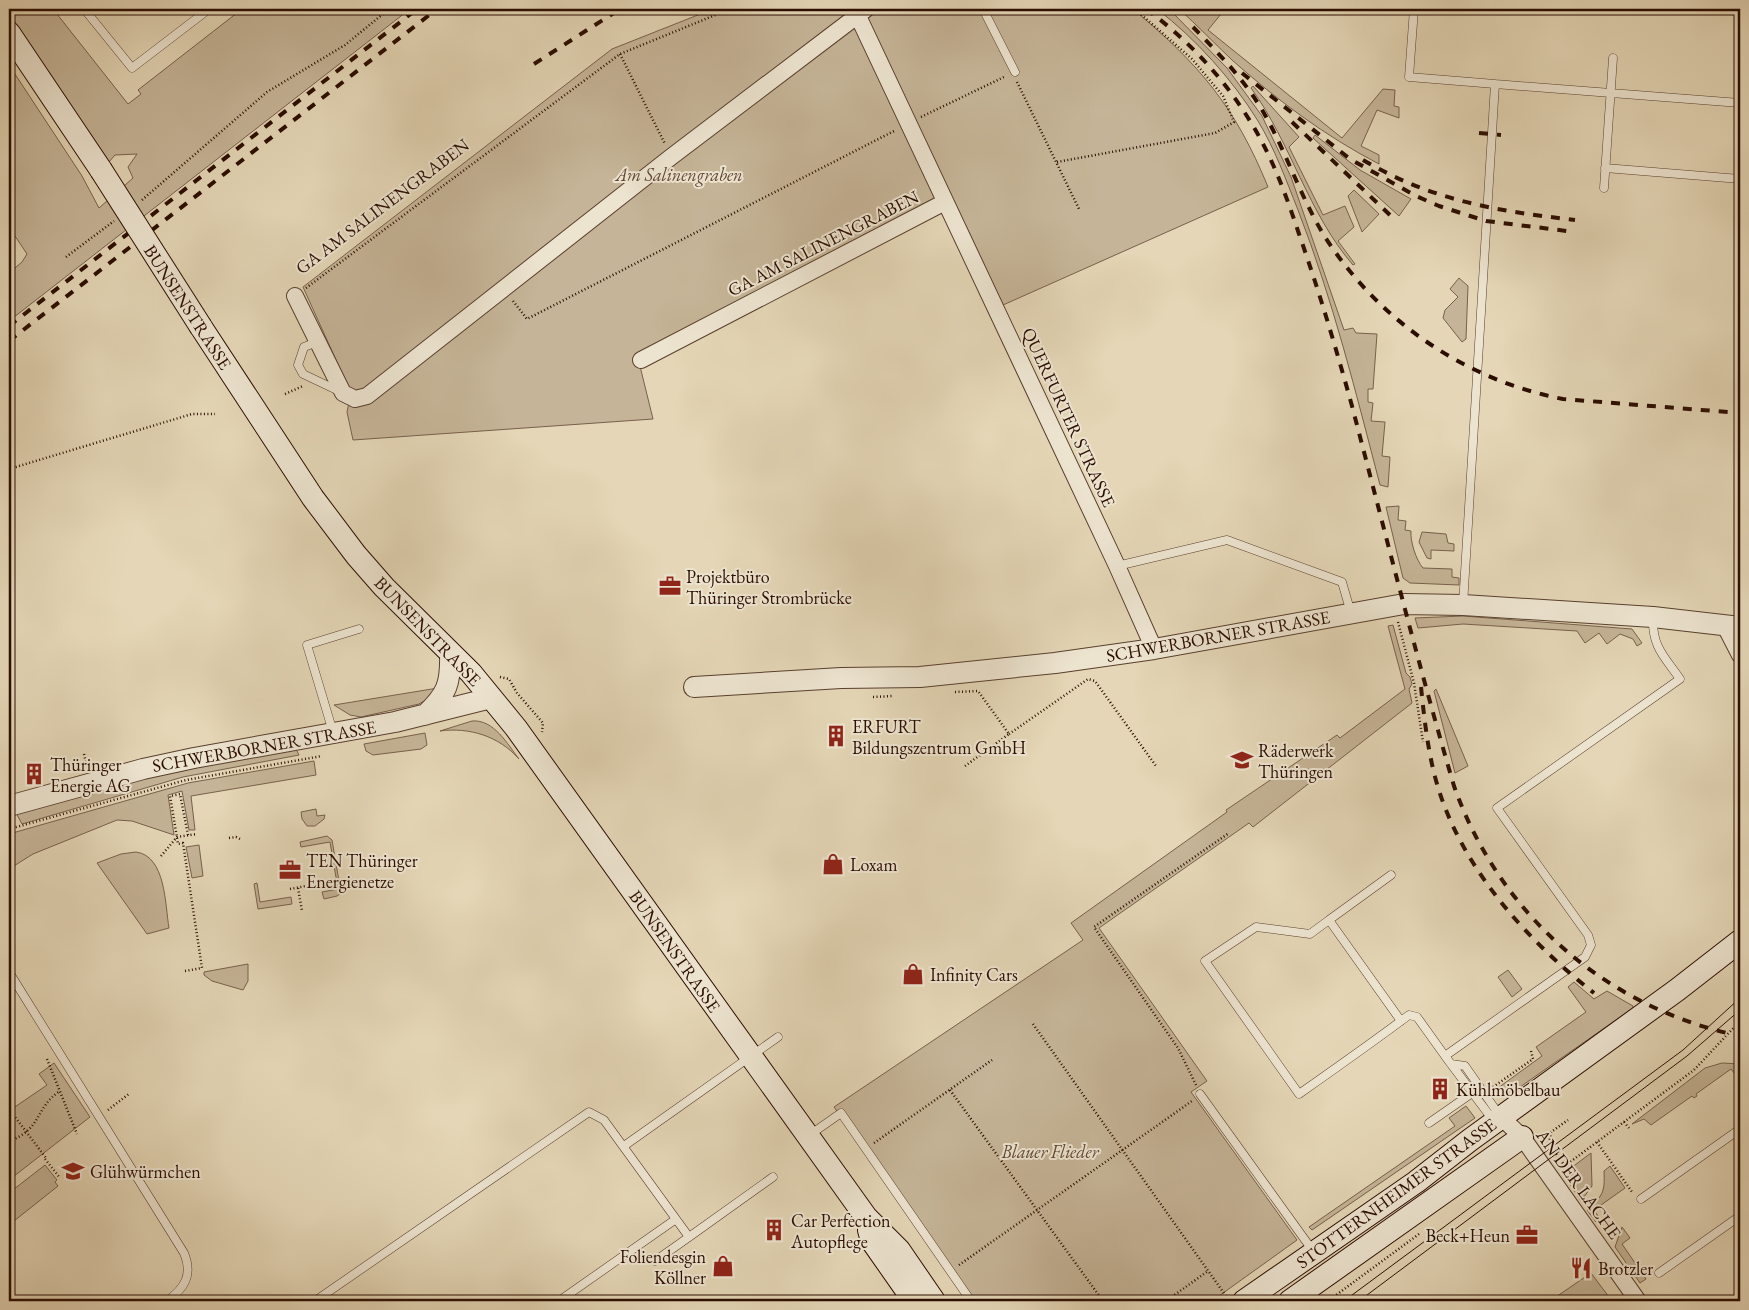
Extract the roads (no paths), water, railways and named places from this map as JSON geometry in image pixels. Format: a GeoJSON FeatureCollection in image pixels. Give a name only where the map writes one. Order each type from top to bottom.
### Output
{"type":"FeatureCollection","features":[{"type":"Feature","properties":{"kind":"main road","name":"BUNSENSTRASSE"},"geometry":{"type":"LineString","coordinates":[[9,33],[101,170],[298,475],[356,555],[384,587],[471,673],[522,736],[574,814],[866,1217],[899,1250],[934,1301]]}},
{"type":"Feature","properties":{"kind":"main road","name":"STOTTERNHEIMER STRASSE"},"geometry":{"type":"LineString","coordinates":[[1236,1300],[1314,1253],[1416,1182],[1501,1117],[1678,990],[1740,941]]}},
{"type":"Feature","properties":{"kind":"main road","name":"STOTTERNHEIMER STRASSE"},"geometry":{"type":"LineString","coordinates":[[1290,1301],[1522,1137]]}},
{"type":"Feature","properties":{"kind":"main road","name":"BUNSENSTRASSE"},"geometry":{"type":"LineString","coordinates":[[866,1217],[872,1241],[914,1301]]}},
{"type":"Feature","properties":{"kind":"street","name":"GA AM SALINENGRABEN"},"geometry":{"type":"LineString","coordinates":[[295,296],[343,393],[355,399],[367,396],[671,156],[862,12],[908,124],[945,202],[641,360]]}},
{"type":"Feature","properties":{"kind":"street","name":"QUERFURTER STRASSE"},"geometry":{"type":"LineString","coordinates":[[945,202],[1117,566],[1154,649]]}},
{"type":"Feature","properties":{"kind":"street","name":"SCHWERBORNER STRASSE"},"geometry":{"type":"LineString","coordinates":[[694,687],[842,678],[920,677],[1055,664],[1154,649],[1404,604],[1463,605],[1653,617],[1733,627]]}},
{"type":"Feature","properties":{"kind":"street"},"geometry":{"type":"LineString","coordinates":[[1733,627],[1740,655]]}},
{"type":"Feature","properties":{"kind":"street"},"geometry":{"type":"LineString","coordinates":[[425,715],[440,701],[449,683],[450,653]]}},
{"type":"Feature","properties":{"kind":"street","name":"SCHWERBORNER STRASSE"},"geometry":{"type":"LineString","coordinates":[[9,806],[142,769],[333,734],[425,715],[491,698]]}},
{"type":"Feature","properties":{"kind":"street","name":"AN DER LACHE"},"geometry":{"type":"LineString","coordinates":[[1501,1117],[1522,1137],[1638,1301]]}},
{"type":"Feature","properties":{"kind":"lane"},"geometry":{"type":"LineString","coordinates":[[87,9],[85,10],[132,68],[209,9]]}},
{"type":"Feature","properties":{"kind":"lane"},"geometry":{"type":"LineString","coordinates":[[983,9],[1015,72]]}},
{"type":"Feature","properties":{"kind":"lane"},"geometry":{"type":"LineString","coordinates":[[1414,9],[1409,77],[1740,103]]}},
{"type":"Feature","properties":{"kind":"lane"},"geometry":{"type":"LineString","coordinates":[[1604,188],[1613,58]]}},
{"type":"Feature","properties":{"kind":"lane"},"geometry":{"type":"LineString","coordinates":[[1463,605],[1494,84]]}},
{"type":"Feature","properties":{"kind":"lane"},"geometry":{"type":"LineString","coordinates":[[1605,168],[1740,179]]}},
{"type":"Feature","properties":{"kind":"lane"},"geometry":{"type":"LineString","coordinates":[[317,342],[304,347],[299,356],[298,365],[303,374],[343,393]]}},
{"type":"Feature","properties":{"kind":"lane"},"geometry":{"type":"LineString","coordinates":[[1117,566],[1227,540],[1342,582],[1351,613]]}},
{"type":"Feature","properties":{"kind":"lane"},"geometry":{"type":"LineString","coordinates":[[1445,1056],[1585,957],[1591,949],[1588,935],[1497,808],[1680,679],[1655,642],[1653,617]]}},
{"type":"Feature","properties":{"kind":"lane"},"geometry":{"type":"LineString","coordinates":[[333,734],[307,645],[359,629]]}},
{"type":"Feature","properties":{"kind":"lane"},"geometry":{"type":"LineString","coordinates":[[1391,875],[1310,934],[1256,927],[1205,961],[1299,1094],[1409,1015],[1417,1018],[1490,1116],[1501,1117]]}},
{"type":"Feature","properties":{"kind":"lane"},"geometry":{"type":"LineString","coordinates":[[1329,920],[1401,1021]]}},
{"type":"Feature","properties":{"kind":"lane"},"geometry":{"type":"LineString","coordinates":[[9,972],[188,1262],[188,1278],[184,1286],[167,1301]]}},
{"type":"Feature","properties":{"kind":"lane"},"geometry":{"type":"LineString","coordinates":[[624,1146],[778,1037]]}},
{"type":"Feature","properties":{"kind":"lane"},"geometry":{"type":"LineString","coordinates":[[1451,1064],[1465,1066],[1501,1117]]}},
{"type":"Feature","properties":{"kind":"lane"},"geometry":{"type":"LineString","coordinates":[[1429,1123],[1480,1086]]}},
{"type":"Feature","properties":{"kind":"lane"},"geometry":{"type":"LineString","coordinates":[[1200,1094],[1314,1253]]}},
{"type":"Feature","properties":{"kind":"lane"},"geometry":{"type":"LineString","coordinates":[[315,1301],[582,1114],[589,1112],[597,1114],[624,1146],[689,1237]]}},
{"type":"Feature","properties":{"kind":"lane"},"geometry":{"type":"LineString","coordinates":[[808,1136],[841,1113],[971,1301]]}},
{"type":"Feature","properties":{"kind":"lane"},"geometry":{"type":"LineString","coordinates":[[1642,1199],[1740,1128]]}},
{"type":"Feature","properties":{"kind":"lane"},"geometry":{"type":"LineString","coordinates":[[655,1261],[773,1177]]}},
{"type":"Feature","properties":{"kind":"lane"},"geometry":{"type":"LineString","coordinates":[[1659,1273],[1740,1216]]}},
{"type":"Feature","properties":{"kind":"lane"},"geometry":{"type":"LineString","coordinates":[[560,1301],[676,1219]]}},
{"type":"Feature","properties":{"kind":"tram line"},"geometry":{"type":"LineString","coordinates":[[1344,1301],[1683,1050],[1740,998]]}},
{"type":"Feature","properties":{"kind":"tram line"},"geometry":{"type":"LineString","coordinates":[[1359,1301],[1687,1056],[1740,1010]]}},
{"type":"Feature","properties":{"kind":"railway"},"geometry":{"type":"LineString","coordinates":[[9,326],[417,9]]}},
{"type":"Feature","properties":{"kind":"railway"},"geometry":{"type":"LineString","coordinates":[[9,341],[437,9]]}},
{"type":"Feature","properties":{"kind":"railway"},"geometry":{"type":"LineString","coordinates":[[534,64],[620,9]]}},
{"type":"Feature","properties":{"kind":"railway"},"geometry":{"type":"LineString","coordinates":[[1146,9],[1190,46],[1228,89],[1258,134],[1284,190],[1340,363],[1440,739],[1454,786],[1474,832],[1499,875],[1529,914],[1564,949],[1602,978],[1645,1003],[1691,1022],[1740,1036]]}},
{"type":"Feature","properties":{"kind":"railway"},"geometry":{"type":"LineString","coordinates":[[1420,9],[1447,11]]}},
{"type":"Feature","properties":{"kind":"railway"},"geometry":{"type":"LineString","coordinates":[[1193,27],[1232,68],[1258,103],[1273,130],[1316,222],[1347,267],[1371,295],[1398,320],[1428,342],[1459,362],[1492,377],[1527,390],[1563,399],[1740,413]]}},
{"type":"Feature","properties":{"kind":"railway"},"geometry":{"type":"LineString","coordinates":[[1242,73],[1350,159],[1416,196],[1439,206],[1486,221],[1575,232]]}},
{"type":"Feature","properties":{"kind":"railway"},"geometry":{"type":"LineString","coordinates":[[1292,122],[1390,215]]}},
{"type":"Feature","properties":{"kind":"railway"},"geometry":{"type":"LineString","coordinates":[[1479,133],[1501,135]]}},
{"type":"Feature","properties":{"kind":"railway"},"geometry":{"type":"LineString","coordinates":[[1363,160],[1389,174],[1440,195],[1492,208],[1575,220]]}},
{"type":"Feature","properties":{"kind":"railway"},"geometry":{"type":"LineString","coordinates":[[1421,687],[1434,773],[1444,806],[1458,837],[1496,896],[1518,923],[1594,993]]}},
{"type":"Feature","properties":{"kind":"place","name":"Projektbüro Thüringer Strombrücke"},"geometry":{"type":"Point","coordinates":[670,586]}},
{"type":"Feature","properties":{"kind":"place","name":"ERFURT Bildungszentrum GmbH"},"geometry":{"type":"Point","coordinates":[836,736]}},
{"type":"Feature","properties":{"kind":"place","name":"Räderwerk Thüringen"},"geometry":{"type":"Point","coordinates":[1242,760]}},
{"type":"Feature","properties":{"kind":"place","name":"Thüringer Energie AG"},"geometry":{"type":"Point","coordinates":[34,774]}},
{"type":"Feature","properties":{"kind":"place","name":"Loxam"},"geometry":{"type":"Point","coordinates":[833,864]}},
{"type":"Feature","properties":{"kind":"place","name":"TEN Thüringer Energienetze"},"geometry":{"type":"Point","coordinates":[290,870]}},
{"type":"Feature","properties":{"kind":"place","name":"Infinity Cars"},"geometry":{"type":"Point","coordinates":[913,974]}},
{"type":"Feature","properties":{"kind":"place","name":"Kühlmöbelbau"},"geometry":{"type":"Point","coordinates":[1440,1089]}},
{"type":"Feature","properties":{"kind":"place","name":"Glühwürmchen"},"geometry":{"type":"Point","coordinates":[73,1171]}},
{"type":"Feature","properties":{"kind":"place","name":"Car Perfection Autopflege"},"geometry":{"type":"Point","coordinates":[774,1230]}},
{"type":"Feature","properties":{"kind":"place","name":"Beck+Heun"},"geometry":{"type":"Point","coordinates":[1527,1235]}},
{"type":"Feature","properties":{"kind":"place","name":"Foliendesgin Köllner"},"geometry":{"type":"Point","coordinates":[723,1266]}},
{"type":"Feature","properties":{"kind":"place","name":"Brotzler"},"geometry":{"type":"Point","coordinates":[1581,1268]}},
{"type":"Feature","properties":{"kind":"park label","name":"Am Salinengraben"},"geometry":{"type":"Point","coordinates":[679,174]}},
{"type":"Feature","properties":{"kind":"park label","name":"Blauer Flieder"},"geometry":{"type":"Point","coordinates":[1050,1151]}}]}
